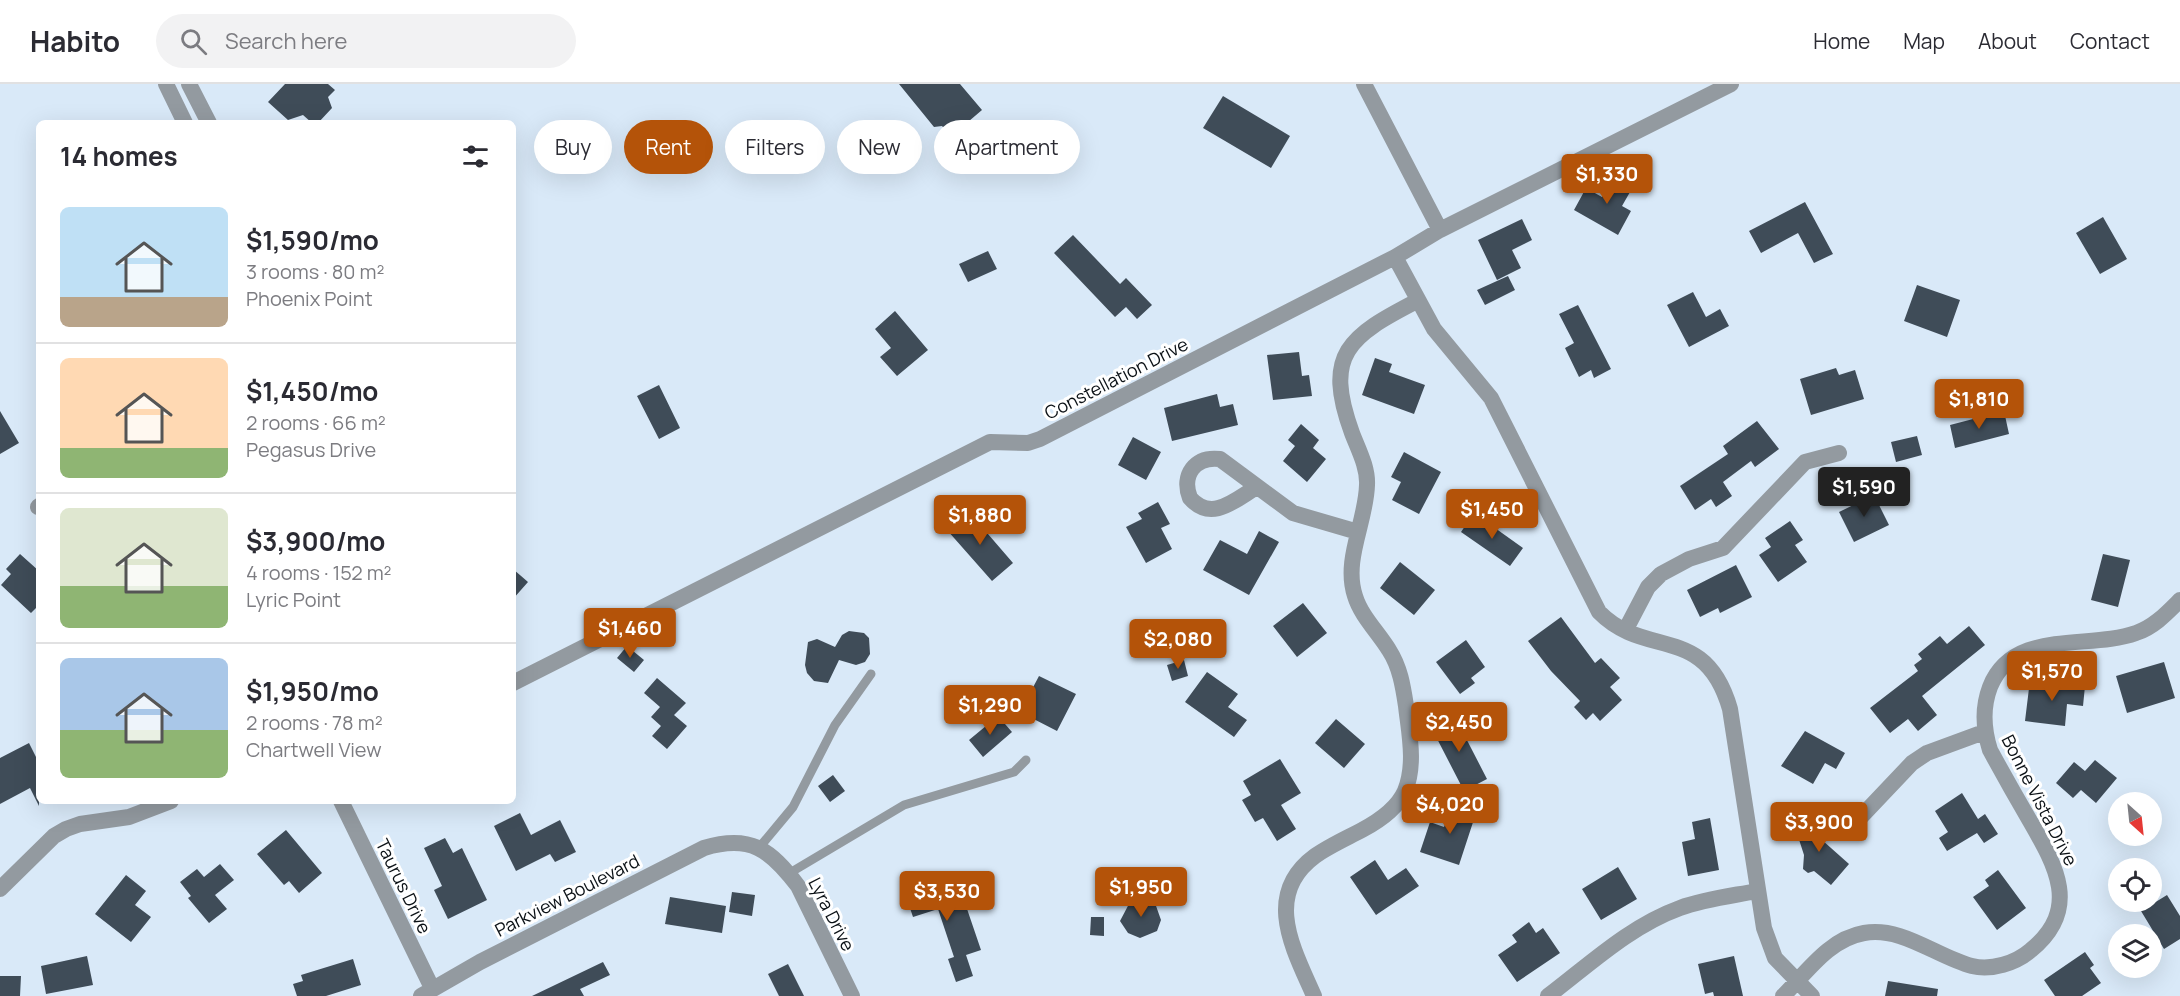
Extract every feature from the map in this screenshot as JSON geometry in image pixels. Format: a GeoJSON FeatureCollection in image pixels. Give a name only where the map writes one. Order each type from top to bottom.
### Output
{"type":"FeatureCollection","features":[{"type":"Feature","properties":{"kind":"street"},"geometry":{"type":"LineString","coordinates":[[166,84],[183,120]]}},
{"type":"Feature","properties":{"kind":"street"},"geometry":{"type":"LineString","coordinates":[[189,84],[207,117]]}},
{"type":"Feature","properties":{"kind":"street"},"geometry":{"type":"LineString","coordinates":[[1364,84],[1440,230]]}},
{"type":"Feature","properties":{"kind":"street","name":"Constellation Drive"},"geometry":{"type":"LineString","coordinates":[[516,681],[990,442],[1028,443],[1040,439],[1395,257],[1440,230],[1731,84]]}},
{"type":"Feature","properties":{"kind":"street"},"geometry":{"type":"LineString","coordinates":[[1395,257],[1417,301],[1442,340],[1491,398],[1592,602],[1608,621],[1692,653],[1712,669],[1718,678],[1730,709],[1757,891],[1769,945],[1775,958],[1812,996]]}},
{"type":"Feature","properties":{"kind":"street"},"geometry":{"type":"LineString","coordinates":[[1314,996],[1286,931],[1285,913],[1294,880],[1315,856],[1372,825],[1396,805],[1406,786],[1410,764],[1403,684],[1390,652],[1362,612],[1352,586],[1352,563],[1367,482],[1364,466],[1340,396],[1339,379],[1342,362],[1349,348],[1368,327],[1417,301]]}},
{"type":"Feature","properties":{"kind":"street"},"geometry":{"type":"LineString","coordinates":[[1626,629],[1648,587],[1661,574],[1689,559],[1723,548],[1805,462],[1839,453]]}},
{"type":"Feature","properties":{"kind":"street"},"geometry":{"type":"LineString","coordinates":[[1255,488],[1306,519],[1359,532]]}},
{"type":"Feature","properties":{"kind":"street","name":"Bonne Vista Drive"},"geometry":{"type":"LineString","coordinates":[[1783,996],[1832,947],[1863,933],[1894,934],[1958,961],[1983,967],[2010,963],[2041,943],[2053,923],[2060,902],[2057,872],[1990,750],[1984,732],[1986,697],[1993,680],[2016,656],[2046,645],[2137,633],[2150,627],[2180,600]]}},
{"type":"Feature","properties":{"kind":"street"},"geometry":{"type":"LineString","coordinates":[[1857,821],[1912,763],[1941,745],[1984,732]]}},
{"type":"Feature","properties":{"kind":"street"},"geometry":{"type":"LineString","coordinates":[[0,889],[54,836],[66,829],[80,824],[129,817],[163,804]]}},
{"type":"Feature","properties":{"kind":"street","name":"Taurus Drive"},"geometry":{"type":"LineString","coordinates":[[342,804],[427,992]]}},
{"type":"Feature","properties":{"kind":"street","name":"Lyra Drive"},"geometry":{"type":"LineString","coordinates":[[736,841],[758,849],[788,874],[798,886],[852,996]]}},
{"type":"Feature","properties":{"kind":"street","name":"Parkview Boulevard"},"geometry":{"type":"LineString","coordinates":[[427,992],[592,903],[704,848],[736,841]]}},
{"type":"Feature","properties":{"kind":"street"},"geometry":{"type":"LineString","coordinates":[[1548,996],[1635,930],[1658,918],[1700,902],[1757,891]]}},
{"type":"Feature","properties":{"kind":"lane"},"geometry":{"type":"LineString","coordinates":[[758,849],[793,807],[836,725],[871,674]]}},
{"type":"Feature","properties":{"kind":"lane"},"geometry":{"type":"LineString","coordinates":[[788,874],[904,805],[1014,772],[1026,760]]}},
{"type":"Feature","properties":{"kind":"building"},"geometry":{"type":"Polygon","coordinates":[[[285,84],[328,84],[335,90],[328,97],[332,108],[321,120],[309,120],[303,115],[288,120],[268,102],[285,84]]]}},
{"type":"Feature","properties":{"kind":"building"},"geometry":{"type":"Polygon","coordinates":[[[899,84],[960,84],[982,110],[970,120],[934,120],[934,127],[899,84]]]}},
{"type":"Feature","properties":{"kind":"building"},"geometry":{"type":"Polygon","coordinates":[[[1223,96],[1290,136],[1271,168],[1203,128],[1223,96]]]}},
{"type":"Feature","properties":{"kind":"building"},"geometry":{"type":"Polygon","coordinates":[[[1615,174],[1634,185],[1622,206],[1631,211],[1618,235],[1574,210],[1586,188],[1602,197],[1615,174]]]}},
{"type":"Feature","properties":{"kind":"building"},"geometry":{"type":"Polygon","coordinates":[[[1805,202],[1833,254],[1814,263],[1798,233],[1761,253],[1749,231],[1805,202]]]}},
{"type":"Feature","properties":{"kind":"building"},"geometry":{"type":"Polygon","coordinates":[[[2103,217],[2127,259],[2100,274],[2076,233],[2103,217]]]}},
{"type":"Feature","properties":{"kind":"building"},"geometry":{"type":"Polygon","coordinates":[[[1522,219],[1532,240],[1512,250],[1521,268],[1497,280],[1478,240],[1522,219]]]}},
{"type":"Feature","properties":{"kind":"building"},"geometry":{"type":"Polygon","coordinates":[[[1073,235],[1120,284],[1126,278],[1152,305],[1137,319],[1126,307],[1115,317],[1054,253],[1073,235]]]}},
{"type":"Feature","properties":{"kind":"building"},"geometry":{"type":"Polygon","coordinates":[[[988,251],[997,269],[968,282],[959,264],[988,251]]]}},
{"type":"Feature","properties":{"kind":"building"},"geometry":{"type":"Polygon","coordinates":[[[1508,276],[1515,290],[1485,305],[1477,290],[1508,276]]]}},
{"type":"Feature","properties":{"kind":"building"},"geometry":{"type":"Polygon","coordinates":[[[1917,285],[1960,300],[1947,337],[1904,321],[1917,285]]]}},
{"type":"Feature","properties":{"kind":"building"},"geometry":{"type":"Polygon","coordinates":[[[1693,292],[1706,317],[1720,309],[1729,326],[1689,347],[1667,305],[1693,292]]]}},
{"type":"Feature","properties":{"kind":"building"},"geometry":{"type":"Polygon","coordinates":[[[1578,305],[1611,369],[1594,378],[1591,370],[1579,377],[1565,348],[1574,343],[1559,314],[1578,305]]]}},
{"type":"Feature","properties":{"kind":"building"},"geometry":{"type":"Polygon","coordinates":[[[895,311],[928,350],[897,376],[880,357],[891,348],[875,329],[895,311]]]}},
{"type":"Feature","properties":{"kind":"building"},"geometry":{"type":"Polygon","coordinates":[[[1299,352],[1302,376],[1309,375],[1312,396],[1273,400],[1267,355],[1299,352]]]}},
{"type":"Feature","properties":{"kind":"building"},"geometry":{"type":"Polygon","coordinates":[[[1375,358],[1392,364],[1389,372],[1425,385],[1414,414],[1362,395],[1375,358]]]}},
{"type":"Feature","properties":{"kind":"building"},"geometry":{"type":"Polygon","coordinates":[[[1836,368],[1839,375],[1855,370],[1864,399],[1811,415],[1800,379],[1836,368]]]}},
{"type":"Feature","properties":{"kind":"building"},"geometry":{"type":"Polygon","coordinates":[[[659,385],[680,428],[659,439],[637,396],[659,385]]]}},
{"type":"Feature","properties":{"kind":"building"},"geometry":{"type":"Polygon","coordinates":[[[1217,394],[1220,407],[1233,404],[1238,425],[1172,441],[1164,408],[1217,394]]]}},
{"type":"Feature","properties":{"kind":"building"},"geometry":{"type":"Polygon","coordinates":[[[0,411],[19,443],[0,454],[0,411]]]}},
{"type":"Feature","properties":{"kind":"building"},"geometry":{"type":"Polygon","coordinates":[[[2004,411],[2009,434],[1955,448],[1950,425],[2004,411]]]}},
{"type":"Feature","properties":{"kind":"building"},"geometry":{"type":"Polygon","coordinates":[[[1757,421],[1779,449],[1755,467],[1751,461],[1723,482],[1732,496],[1716,507],[1711,499],[1695,510],[1680,486],[1728,454],[1723,446],[1757,421]]]}},
{"type":"Feature","properties":{"kind":"building"},"geometry":{"type":"Polygon","coordinates":[[[1301,424],[1319,440],[1313,448],[1326,459],[1307,482],[1283,461],[1295,446],[1288,440],[1301,424]]]}},
{"type":"Feature","properties":{"kind":"building"},"geometry":{"type":"Polygon","coordinates":[[[1917,436],[1922,455],[1896,462],[1891,442],[1917,436]]]}},
{"type":"Feature","properties":{"kind":"building"},"geometry":{"type":"Polygon","coordinates":[[[1133,437],[1161,452],[1146,480],[1118,465],[1133,437]]]}},
{"type":"Feature","properties":{"kind":"building"},"geometry":{"type":"Polygon","coordinates":[[[1404,452],[1441,472],[1419,514],[1392,500],[1401,482],[1391,477],[1404,452]]]}},
{"type":"Feature","properties":{"kind":"building"},"geometry":{"type":"Polygon","coordinates":[[[1874,495],[1889,525],[1854,542],[1839,512],[1874,495]]]}},
{"type":"Feature","properties":{"kind":"building"},"geometry":{"type":"Polygon","coordinates":[[[1158,502],[1170,524],[1161,528],[1172,549],[1146,563],[1126,527],[1142,519],[1138,513],[1158,502]]]}},
{"type":"Feature","properties":{"kind":"building"},"geometry":{"type":"Polygon","coordinates":[[[969,512],[1013,563],[992,581],[947,530],[969,512]]]}},
{"type":"Feature","properties":{"kind":"building"},"geometry":{"type":"Polygon","coordinates":[[[1474,513],[1523,548],[1510,566],[1461,532],[1474,513]]]}},
{"type":"Feature","properties":{"kind":"building"},"geometry":{"type":"Polygon","coordinates":[[[1790,521],[1803,540],[1795,545],[1807,562],[1778,582],[1759,555],[1771,547],[1765,538],[1790,521]]]}},
{"type":"Feature","properties":{"kind":"building"},"geometry":{"type":"Polygon","coordinates":[[[1259,531],[1279,542],[1249,595],[1203,570],[1220,540],[1247,554],[1259,531]]]}},
{"type":"Feature","properties":{"kind":"building"},"geometry":{"type":"Polygon","coordinates":[[[20,554],[36,568],[36,608],[31,613],[1,585],[11,574],[6,569],[20,554]]]}},
{"type":"Feature","properties":{"kind":"building"},"geometry":{"type":"Polygon","coordinates":[[[2103,554],[2130,560],[2118,607],[2091,600],[2103,554]]]}},
{"type":"Feature","properties":{"kind":"building"},"geometry":{"type":"Polygon","coordinates":[[[1400,562],[1435,590],[1414,615],[1380,588],[1400,562]]]}},
{"type":"Feature","properties":{"kind":"building"},"geometry":{"type":"Polygon","coordinates":[[[1736,565],[1752,597],[1720,613],[1718,608],[1700,617],[1687,590],[1736,565]]]}},
{"type":"Feature","properties":{"kind":"building"},"geometry":{"type":"Polygon","coordinates":[[[516,572],[528,582],[516,596],[516,572]]]}},
{"type":"Feature","properties":{"kind":"building"},"geometry":{"type":"Polygon","coordinates":[[[1303,603],[1327,633],[1297,657],[1273,626],[1303,603]]]}},
{"type":"Feature","properties":{"kind":"building"},"geometry":{"type":"Polygon","coordinates":[[[1561,617],[1595,663],[1601,658],[1620,678],[1610,687],[1622,700],[1600,721],[1593,713],[1586,720],[1574,707],[1580,701],[1551,671],[1528,641],[1561,617]]]}},
{"type":"Feature","properties":{"kind":"building"},"geometry":{"type":"Polygon","coordinates":[[[1969,626],[1985,645],[1922,696],[1937,715],[1918,731],[1908,719],[1890,733],[1870,708],[1918,671],[1914,665],[1922,659],[1918,654],[1940,636],[1947,644],[1969,626]]]}},
{"type":"Feature","properties":{"kind":"building"},"geometry":{"type":"Polygon","coordinates":[[[849,631],[864,633],[869,638],[870,654],[865,662],[856,665],[839,660],[828,683],[814,681],[807,673],[805,665],[808,642],[817,639],[835,647],[842,635],[849,631]]]}},
{"type":"Feature","properties":{"kind":"building"},"geometry":{"type":"Polygon","coordinates":[[[1466,640],[1485,667],[1471,678],[1475,683],[1460,694],[1436,662],[1466,640]]]}},
{"type":"Feature","properties":{"kind":"building"},"geometry":{"type":"Polygon","coordinates":[[[627,646],[644,660],[634,672],[617,658],[627,646]]]}},
{"type":"Feature","properties":{"kind":"building"},"geometry":{"type":"Polygon","coordinates":[[[1184,660],[1188,676],[1172,681],[1167,665],[1184,660]]]}},
{"type":"Feature","properties":{"kind":"building"},"geometry":{"type":"Polygon","coordinates":[[[2164,662],[2175,698],[2127,713],[2116,676],[2164,662]]]}},
{"type":"Feature","properties":{"kind":"building"},"geometry":{"type":"Polygon","coordinates":[[[1207,672],[1238,694],[1228,707],[1247,720],[1234,737],[1185,702],[1207,672]]]}},
{"type":"Feature","properties":{"kind":"building"},"geometry":{"type":"Polygon","coordinates":[[[1039,676],[1076,694],[1057,731],[1020,712],[1039,676]]]}},
{"type":"Feature","properties":{"kind":"building"},"geometry":{"type":"Polygon","coordinates":[[[657,678],[686,703],[674,715],[687,726],[667,749],[652,736],[661,726],[651,717],[660,707],[644,693],[657,678]]]}},
{"type":"Feature","properties":{"kind":"building"},"geometry":{"type":"Polygon","coordinates":[[[2030,680],[2085,686],[2083,706],[2067,704],[2065,726],[2025,721],[2030,680]]]}},
{"type":"Feature","properties":{"kind":"building"},"geometry":{"type":"Polygon","coordinates":[[[1454,715],[1487,779],[1464,791],[1431,727],[1454,715]]]}},
{"type":"Feature","properties":{"kind":"building"},"geometry":{"type":"Polygon","coordinates":[[[998,716],[1012,732],[983,757],[969,740],[998,716]]]}},
{"type":"Feature","properties":{"kind":"building"},"geometry":{"type":"Polygon","coordinates":[[[1336,719],[1365,744],[1344,768],[1315,743],[1336,719]]]}},
{"type":"Feature","properties":{"kind":"building"},"geometry":{"type":"Polygon","coordinates":[[[1805,731],[1845,753],[1836,769],[1825,763],[1813,784],[1781,766],[1805,731]]]}},
{"type":"Feature","properties":{"kind":"building"},"geometry":{"type":"Polygon","coordinates":[[[29,743],[36,757],[36,800],[30,788],[0,804],[0,758],[29,743]]]}},
{"type":"Feature","properties":{"kind":"building"},"geometry":{"type":"Polygon","coordinates":[[[1280,759],[1301,793],[1281,805],[1296,829],[1277,841],[1263,818],[1255,822],[1242,800],[1251,795],[1243,781],[1280,759]]]}},
{"type":"Feature","properties":{"kind":"building"},"geometry":{"type":"Polygon","coordinates":[[[2095,760],[2117,778],[2096,803],[2081,790],[2073,798],[2056,783],[2074,762],[2085,771],[2095,760]]]}},
{"type":"Feature","properties":{"kind":"building"},"geometry":{"type":"Polygon","coordinates":[[[833,775],[845,791],[830,802],[818,786],[833,775]]]}},
{"type":"Feature","properties":{"kind":"building"},"geometry":{"type":"Polygon","coordinates":[[[1962,793],[1978,819],[1985,814],[1998,834],[1984,843],[1977,833],[1947,851],[1939,838],[1948,832],[1935,811],[1962,793]]]}},
{"type":"Feature","properties":{"kind":"building"},"geometry":{"type":"Polygon","coordinates":[[[1453,802],[1477,810],[1459,865],[1420,852],[1430,822],[1444,827],[1453,802]]]}},
{"type":"Feature","properties":{"kind":"building"},"geometry":{"type":"Polygon","coordinates":[[[520,813],[531,835],[560,820],[576,852],[555,862],[550,854],[516,871],[494,826],[520,813]]]}},
{"type":"Feature","properties":{"kind":"building"},"geometry":{"type":"Polygon","coordinates":[[[1710,818],[1719,870],[1688,876],[1682,842],[1695,839],[1692,822],[1710,818]]]}},
{"type":"Feature","properties":{"kind":"building"},"geometry":{"type":"Polygon","coordinates":[[[1812,818],[1822,840],[1849,864],[1831,885],[1814,871],[1808,873],[1803,869],[1804,855],[1794,824],[1812,818]]]}},
{"type":"Feature","properties":{"kind":"building"},"geometry":{"type":"Polygon","coordinates":[[[286,830],[322,873],[299,893],[289,881],[284,885],[257,854],[286,830]]]}},
{"type":"Feature","properties":{"kind":"building"},"geometry":{"type":"Polygon","coordinates":[[[445,838],[453,853],[462,848],[487,900],[448,919],[434,890],[442,886],[424,848],[445,838]]]}},
{"type":"Feature","properties":{"kind":"building"},"geometry":{"type":"Polygon","coordinates":[[[1375,860],[1388,880],[1406,868],[1419,886],[1376,915],[1350,877],[1375,860]]]}},
{"type":"Feature","properties":{"kind":"building"},"geometry":{"type":"Polygon","coordinates":[[[220,864],[234,880],[215,895],[227,909],[209,923],[188,898],[191,896],[180,882],[197,869],[204,877],[220,864]]]}},
{"type":"Feature","properties":{"kind":"building"},"geometry":{"type":"Polygon","coordinates":[[[1618,867],[1637,899],[1601,920],[1582,889],[1618,867]]]}},
{"type":"Feature","properties":{"kind":"building"},"geometry":{"type":"Polygon","coordinates":[[[1998,870],[2026,908],[1997,930],[1973,897],[1989,886],[1985,880],[1998,870]]]}},
{"type":"Feature","properties":{"kind":"building"},"geometry":{"type":"Polygon","coordinates":[[[126,875],[146,891],[135,905],[151,917],[131,942],[95,914],[126,875]]]}},
{"type":"Feature","properties":{"kind":"building"},"geometry":{"type":"Polygon","coordinates":[[[927,879],[932,893],[954,886],[961,904],[965,903],[981,950],[966,955],[973,976],[956,982],[948,959],[954,957],[938,909],[913,917],[903,887],[927,879]]]}},
{"type":"Feature","properties":{"kind":"building"},"geometry":{"type":"Polygon","coordinates":[[[732,892],[755,895],[752,916],[729,912],[732,892]]]}},
{"type":"Feature","properties":{"kind":"building"},"geometry":{"type":"Polygon","coordinates":[[[2167,895],[2180,916],[2180,939],[2164,949],[2162,924],[2149,924],[2142,912],[2162,912],[2162,898],[2167,895]]]}},
{"type":"Feature","properties":{"kind":"building"},"geometry":{"type":"Polygon","coordinates":[[[670,897],[726,906],[722,933],[665,924],[670,897]]]}},
{"type":"Feature","properties":{"kind":"building"},"geometry":{"type":"Polygon","coordinates":[[[1143,898],[1155,903],[1161,920],[1157,931],[1140,938],[1128,933],[1120,921],[1130,902],[1143,898]]]}},
{"type":"Feature","properties":{"kind":"building"},"geometry":{"type":"Polygon","coordinates":[[[1091,917],[1104,917],[1104,936],[1090,935],[1091,917]]]}},
{"type":"Feature","properties":{"kind":"building"},"geometry":{"type":"Polygon","coordinates":[[[1529,922],[1536,933],[1543,928],[1560,953],[1517,982],[1498,955],[1517,942],[1512,935],[1529,922]]]}},
{"type":"Feature","properties":{"kind":"building"},"geometry":{"type":"Polygon","coordinates":[[[2085,952],[2094,965],[2090,968],[2101,983],[2082,996],[2055,996],[2044,980],[2085,952]]]}},
{"type":"Feature","properties":{"kind":"building"},"geometry":{"type":"Polygon","coordinates":[[[87,956],[93,985],[46,994],[41,966],[87,956]]]}},
{"type":"Feature","properties":{"kind":"building"},"geometry":{"type":"Polygon","coordinates":[[[1734,956],[1743,996],[1714,996],[1713,992],[1705,994],[1698,964],[1734,956]]]}},
{"type":"Feature","properties":{"kind":"building"},"geometry":{"type":"Polygon","coordinates":[[[353,959],[361,985],[326,996],[297,996],[293,984],[303,981],[301,975],[353,959]]]}},
{"type":"Feature","properties":{"kind":"building"},"geometry":{"type":"Polygon","coordinates":[[[603,962],[610,975],[580,989],[584,996],[532,996],[603,962]]]}},
{"type":"Feature","properties":{"kind":"building"},"geometry":{"type":"Polygon","coordinates":[[[788,964],[804,996],[779,996],[768,974],[788,964]]]}},
{"type":"Feature","properties":{"kind":"building"},"geometry":{"type":"Polygon","coordinates":[[[0,976],[21,976],[20,996],[0,996],[0,976]]]}},
{"type":"Feature","properties":{"kind":"building"},"geometry":{"type":"Polygon","coordinates":[[[1888,981],[1938,989],[1937,996],[1885,996],[1888,981]]]}}]}
